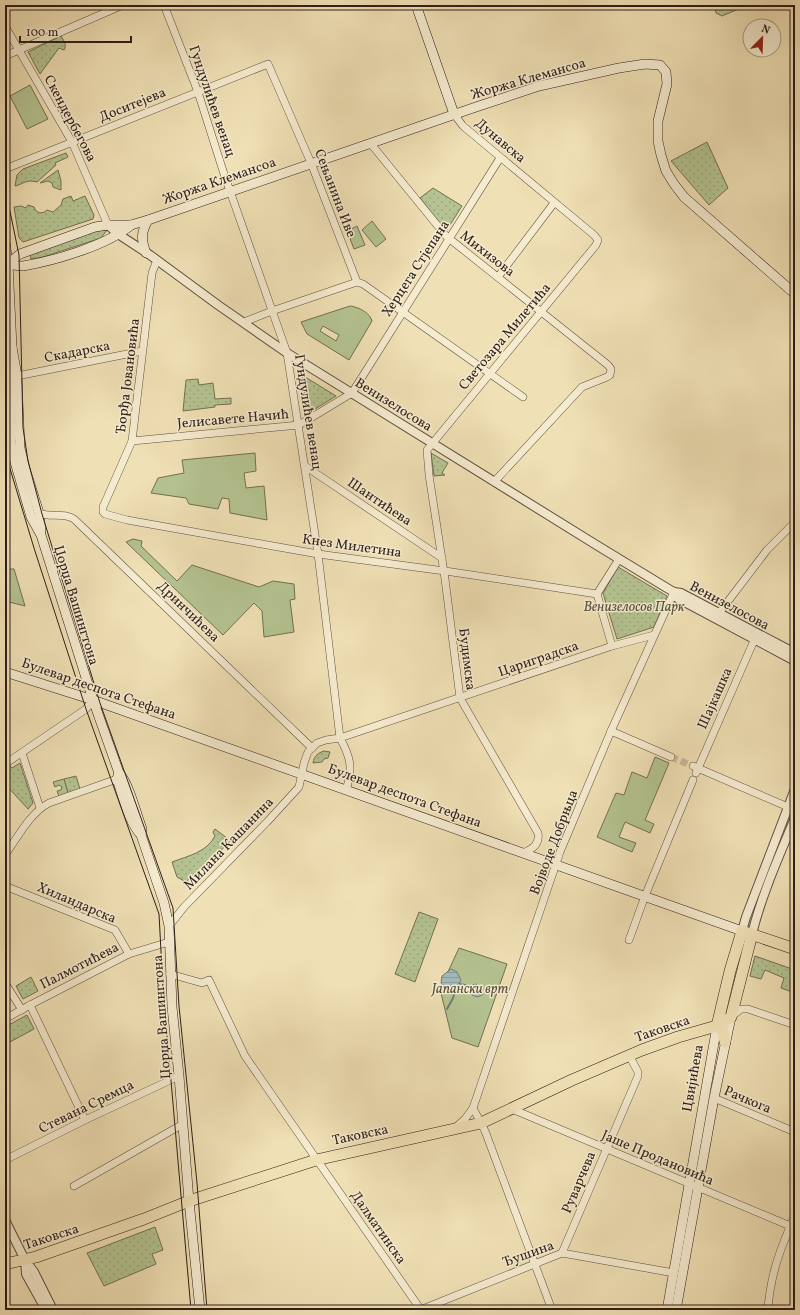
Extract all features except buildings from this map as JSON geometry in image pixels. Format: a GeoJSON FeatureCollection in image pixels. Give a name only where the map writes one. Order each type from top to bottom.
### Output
{"type":"FeatureCollection","features":[{"type":"Feature","properties":{"kind":"main road","name":"Дунавска"},"geometry":{"type":"LineString","coordinates":[[416,5],[454,114]]}},
{"type":"Feature","properties":{"kind":"main road","name":"Жоржа Клемансоа"},"geometry":{"type":"LineString","coordinates":[[6,265],[20,254],[96,227],[132,224],[148,220],[230,190],[372,144],[454,114],[540,86],[636,65],[653,64],[662,66],[666,71],[667,79],[659,114],[658,135],[663,163],[670,179],[676,188],[690,202],[795,294]]}},
{"type":"Feature","properties":{"kind":"main road"},"geometry":{"type":"LineString","coordinates":[[146,252],[142,236],[148,220]]}},
{"type":"Feature","properties":{"kind":"main road","name":"Жоржа Клемансоа"},"geometry":{"type":"LineString","coordinates":[[6,265],[22,266],[46,261],[89,247],[118,234],[132,224]]}},
{"type":"Feature","properties":{"kind":"main road"},"geometry":{"type":"LineString","coordinates":[[5,241],[13,375]]}},
{"type":"Feature","properties":{"kind":"main road","name":"Џорџа Вашингтона"},"geometry":{"type":"LineString","coordinates":[[13,375],[22,457],[39,513],[41,535]]}},
{"type":"Feature","properties":{"kind":"main road","name":"Џорџа Вашингтона"},"geometry":{"type":"LineString","coordinates":[[13,375],[8,435],[15,462],[32,517],[41,535],[131,818],[136,830],[141,835],[164,902],[169,926],[172,1007],[200,1310]]}},
{"type":"Feature","properties":{"kind":"main road"},"geometry":{"type":"LineString","coordinates":[[26,499],[32,509],[39,513]]}},
{"type":"Feature","properties":{"kind":"main road","name":"Булевар деспота Стефана"},"geometry":{"type":"LineString","coordinates":[[5,672],[93,700],[795,949]]}},
{"type":"Feature","properties":{"kind":"main road","name":"Цвијићева"},"geometry":{"type":"LineString","coordinates":[[667,1310],[714,1098],[747,933]]}},
{"type":"Feature","properties":{"kind":"main road","name":"Цвијићева"},"geometry":{"type":"LineString","coordinates":[[676,1310],[717,1026],[730,971],[747,933]]}},
{"type":"Feature","properties":{"kind":"main road","name":"Таковска"},"geometry":{"type":"LineString","coordinates":[[5,1264],[25,1260],[189,1202],[316,1160],[481,1123],[629,1055],[669,1040],[717,1026],[730,1017]]}},
{"type":"Feature","properties":{"kind":"main road"},"geometry":{"type":"LineString","coordinates":[[717,1026],[723,1030],[725,1042]]}},
{"type":"Feature","properties":{"kind":"street"},"geometry":{"type":"LineString","coordinates":[[5,56],[122,5]]}},
{"type":"Feature","properties":{"kind":"street","name":"Гундулићев венац"},"geometry":{"type":"LineString","coordinates":[[164,5],[198,92],[230,190],[287,353],[318,554],[340,738],[347,753],[351,767],[350,779],[346,790]]}},
{"type":"Feature","properties":{"kind":"street","name":"Скендербегова"},"geometry":{"type":"LineString","coordinates":[[5,26],[72,142],[108,225]]}},
{"type":"Feature","properties":{"kind":"street","name":"Доситејева"},"geometry":{"type":"LineString","coordinates":[[5,169],[268,64]]}},
{"type":"Feature","properties":{"kind":"street","name":"Сењанина Иве"},"geometry":{"type":"LineString","coordinates":[[268,64],[311,163],[357,282]]}},
{"type":"Feature","properties":{"kind":"street","name":"Дунавска"},"geometry":{"type":"LineString","coordinates":[[454,114],[463,126],[500,158],[594,235],[598,240],[596,246]]}},
{"type":"Feature","properties":{"kind":"street","name":"Михизова"},"geometry":{"type":"LineString","coordinates":[[372,144],[449,239],[541,311],[611,369],[610,375],[582,387],[494,482]]}},
{"type":"Feature","properties":{"kind":"street","name":"Херцега Стјепана"},"geometry":{"type":"LineString","coordinates":[[352,393],[500,158]]}},
{"type":"Feature","properties":{"kind":"street"},"geometry":{"type":"LineString","coordinates":[[498,277],[554,203]]}},
{"type":"Feature","properties":{"kind":"street","name":"Венизелосова"},"geometry":{"type":"LineString","coordinates":[[108,225],[118,234],[146,252],[287,353],[619,559],[674,592],[680,593],[717,616],[756,637],[795,661]]}},
{"type":"Feature","properties":{"kind":"street","name":"Светозара Милетића"},"geometry":{"type":"LineString","coordinates":[[432,443],[596,246]]}},
{"type":"Feature","properties":{"kind":"street","name":"Ђорђа Јовановића"},"geometry":{"type":"LineString","coordinates":[[105,514],[103,512],[103,507],[132,441],[152,271],[157,260]]}},
{"type":"Feature","properties":{"kind":"street"},"geometry":{"type":"LineString","coordinates":[[244,322],[357,282],[363,284],[523,397]]}},
{"type":"Feature","properties":{"kind":"street","name":"Скадарска"},"geometry":{"type":"LineString","coordinates":[[13,375],[142,351]]}},
{"type":"Feature","properties":{"kind":"street","name":"Јелисавете Начић"},"geometry":{"type":"LineString","coordinates":[[132,441],[299,425],[352,393]]}},
{"type":"Feature","properties":{"kind":"street"},"geometry":{"type":"LineString","coordinates":[[8,435],[19,432]]}},
{"type":"Feature","properties":{"kind":"street","name":"Будимска"},"geometry":{"type":"LineString","coordinates":[[432,443],[427,450],[426,456],[444,571],[460,698],[538,833],[537,843],[533,848],[523,853]]}},
{"type":"Feature","properties":{"kind":"street","name":"Шантићева"},"geometry":{"type":"LineString","coordinates":[[305,466],[442,558]]}},
{"type":"Feature","properties":{"kind":"street","name":"Дринчићева"},"geometry":{"type":"LineString","coordinates":[[39,513],[70,516],[74,519],[312,748]]}},
{"type":"Feature","properties":{"kind":"street","name":"Кнез Милетина"},"geometry":{"type":"LineString","coordinates":[[105,514],[126,520],[318,554],[597,594]]}},
{"type":"Feature","properties":{"kind":"street"},"geometry":{"type":"LineString","coordinates":[[717,616],[766,550],[795,522]]}},
{"type":"Feature","properties":{"kind":"street"},"geometry":{"type":"LineString","coordinates":[[612,646],[597,594],[619,559]]}},
{"type":"Feature","properties":{"kind":"street","name":"Војводе Добрњца"},"geometry":{"type":"LineString","coordinates":[[451,1130],[462,1122],[473,1108],[560,852],[611,731],[674,592]]}},
{"type":"Feature","properties":{"kind":"street","name":"Цариградска"},"geometry":{"type":"LineString","coordinates":[[312,748],[317,743],[326,740],[340,738],[612,646],[654,635]]}},
{"type":"Feature","properties":{"kind":"street","name":"Венизелосова"},"geometry":{"type":"LineString","coordinates":[[756,637],[795,653]]}},
{"type":"Feature","properties":{"kind":"street","name":"Шајкашка"},"geometry":{"type":"LineString","coordinates":[[629,940],[695,772],[756,637]]}},
{"type":"Feature","properties":{"kind":"street"},"geometry":{"type":"LineString","coordinates":[[5,764],[86,709],[93,700]]}},
{"type":"Feature","properties":{"kind":"street"},"geometry":{"type":"LineString","coordinates":[[611,731],[671,757]]}},
{"type":"Feature","properties":{"kind":"street","name":"Милана Кашанина"},"geometry":{"type":"LineString","coordinates":[[169,926],[184,907],[271,818],[299,786],[308,752],[312,748]]}},
{"type":"Feature","properties":{"kind":"street"},"geometry":{"type":"LineString","coordinates":[[22,752],[40,808]]}},
{"type":"Feature","properties":{"kind":"street"},"geometry":{"type":"LineString","coordinates":[[695,772],[791,809]]}},
{"type":"Feature","properties":{"kind":"street"},"geometry":{"type":"LineString","coordinates":[[5,855],[40,808],[49,803],[118,776]]}},
{"type":"Feature","properties":{"kind":"street","name":"Цвијићева"},"geometry":{"type":"LineString","coordinates":[[747,933],[746,917],[791,809],[795,789]]}},
{"type":"Feature","properties":{"kind":"street","name":"Цвијићева"},"geometry":{"type":"LineString","coordinates":[[747,933],[763,898],[795,818]]}},
{"type":"Feature","properties":{"kind":"street","name":"Хиландарска"},"geometry":{"type":"LineString","coordinates":[[5,886],[115,930],[129,954]]}},
{"type":"Feature","properties":{"kind":"street","name":"Палмотићева"},"geometry":{"type":"LineString","coordinates":[[5,1020],[30,1005],[129,954],[169,942]]}},
{"type":"Feature","properties":{"kind":"street","name":"Далматинска"},"geometry":{"type":"LineString","coordinates":[[170,974],[202,983],[209,980],[245,1056],[420,1310]]}},
{"type":"Feature","properties":{"kind":"street"},"geometry":{"type":"LineString","coordinates":[[5,983],[22,1010]]}},
{"type":"Feature","properties":{"kind":"street"},"geometry":{"type":"LineString","coordinates":[[30,1005],[85,1120]]}},
{"type":"Feature","properties":{"kind":"street"},"geometry":{"type":"LineString","coordinates":[[730,1017],[741,1009],[748,1009],[795,1025]]}},
{"type":"Feature","properties":{"kind":"street","name":"Руварчева"},"geometry":{"type":"LineString","coordinates":[[562,1253],[638,1076],[638,1072],[629,1055]]}},
{"type":"Feature","properties":{"kind":"street","name":"Стевана Сремца"},"geometry":{"type":"LineString","coordinates":[[5,1160],[85,1120],[179,1076]]}},
{"type":"Feature","properties":{"kind":"street","name":"Рачкога"},"geometry":{"type":"LineString","coordinates":[[714,1098],[795,1132]]}},
{"type":"Feature","properties":{"kind":"street"},"geometry":{"type":"LineString","coordinates":[[473,1108],[481,1123],[552,1310]]}},
{"type":"Feature","properties":{"kind":"street","name":"Јаше Продановића"},"geometry":{"type":"LineString","coordinates":[[512,1109],[793,1227]]}},
{"type":"Feature","properties":{"kind":"street"},"geometry":{"type":"LineString","coordinates":[[74,1186],[183,1124]]}},
{"type":"Feature","properties":{"kind":"street"},"geometry":{"type":"LineString","coordinates":[[768,1310],[773,1272],[793,1227],[795,1216]]}},
{"type":"Feature","properties":{"kind":"street"},"geometry":{"type":"LineString","coordinates":[[5,1220],[53,1310]]}},
{"type":"Feature","properties":{"kind":"street","name":"Ђушина"},"geometry":{"type":"LineString","coordinates":[[420,1310],[562,1253],[674,1273]]}},
{"type":"Feature","properties":{"kind":"street"},"geometry":{"type":"LineString","coordinates":[[25,1260],[26,1274],[46,1310]]}},
{"type":"Feature","properties":{"kind":"green space"},"geometry":{"type":"Polygon","coordinates":[[[715,5],[748,5],[722,16],[716,13],[715,5]]]}},
{"type":"Feature","properties":{"kind":"green space"},"geometry":{"type":"Polygon","coordinates":[[[61,36],[65,45],[64,50],[59,48],[40,74],[28,52],[61,36]]]}},
{"type":"Feature","properties":{"kind":"green space"},"geometry":{"type":"Polygon","coordinates":[[[30,85],[48,119],[27,129],[10,96],[30,85]]]}},
{"type":"Feature","properties":{"kind":"green space"},"geometry":{"type":"Polygon","coordinates":[[[707,142],[728,188],[709,205],[671,161],[707,142]]]}},
{"type":"Feature","properties":{"kind":"green space"},"geometry":{"type":"Polygon","coordinates":[[[66,153],[68,157],[55,163],[56,165],[37,182],[27,181],[15,186],[17,175],[23,169],[66,153]]]}},
{"type":"Feature","properties":{"kind":"green space"},"geometry":{"type":"Polygon","coordinates":[[[58,170],[61,181],[61,190],[53,187],[52,183],[48,181],[40,183],[58,170]]]}},
{"type":"Feature","properties":{"kind":"green space"},"geometry":{"type":"Polygon","coordinates":[[[433,188],[462,206],[446,231],[420,198],[433,188]]]}},
{"type":"Feature","properties":{"kind":"green space"},"geometry":{"type":"Polygon","coordinates":[[[71,196],[73,201],[85,196],[94,215],[93,219],[23,242],[19,238],[14,207],[21,206],[26,208],[28,205],[34,207],[39,213],[47,210],[53,212],[61,205],[63,199],[71,196]]]}},
{"type":"Feature","properties":{"kind":"green space"},"geometry":{"type":"Polygon","coordinates":[[[372,221],[386,239],[376,247],[362,230],[372,221]]]}},
{"type":"Feature","properties":{"kind":"green space"},"geometry":{"type":"Polygon","coordinates":[[[357,226],[365,245],[354,249],[347,231],[357,226]]]}},
{"type":"Feature","properties":{"kind":"green space"},"geometry":{"type":"Polygon","coordinates":[[[107,230],[101,238],[43,257],[31,259],[30,255],[94,231],[107,230]]]}},
{"type":"Feature","properties":{"kind":"green space"},"geometry":{"type":"Polygon","coordinates":[[[350,306],[364,311],[369,315],[372,321],[349,360],[307,334],[301,322],[350,306]],[[323,326],[320,331],[336,341],[339,335],[323,326]]]}},
{"type":"Feature","properties":{"kind":"green space"},"geometry":{"type":"Polygon","coordinates":[[[302,375],[336,396],[307,414],[302,375]]]}},
{"type":"Feature","properties":{"kind":"green space"},"geometry":{"type":"Polygon","coordinates":[[[198,379],[199,385],[213,383],[215,399],[231,398],[231,404],[215,405],[215,407],[183,411],[186,380],[198,379]]]}},
{"type":"Feature","properties":{"kind":"green space"},"geometry":{"type":"Polygon","coordinates":[[[255,453],[256,471],[244,473],[246,488],[264,486],[267,520],[230,513],[229,499],[222,498],[218,509],[189,504],[186,498],[151,493],[158,478],[184,473],[182,460],[255,453]]]}},
{"type":"Feature","properties":{"kind":"green space"},"geometry":{"type":"Polygon","coordinates":[[[431,453],[448,463],[442,473],[445,475],[434,476],[431,453]]]}},
{"type":"Feature","properties":{"kind":"green space"},"geometry":{"type":"Polygon","coordinates":[[[133,539],[142,541],[141,546],[177,581],[192,565],[259,587],[273,581],[294,584],[295,599],[290,600],[294,632],[264,637],[262,611],[254,603],[223,635],[126,542],[133,539]]]}},
{"type":"Feature","properties":{"kind":"green space","name":"Венизелосов Парк"},"geometry":{"type":"Polygon","coordinates":[[[618,567],[667,596],[654,627],[617,639],[603,593],[618,567]]]}},
{"type":"Feature","properties":{"kind":"green space"},"geometry":{"type":"Polygon","coordinates":[[[5,569],[14,569],[25,606],[9,602],[5,617],[5,587],[9,578],[5,573],[5,569]]]}},
{"type":"Feature","properties":{"kind":"green space"},"geometry":{"type":"Polygon","coordinates":[[[324,751],[330,752],[328,758],[324,759],[322,762],[313,763],[314,758],[324,751]]]}},
{"type":"Feature","properties":{"kind":"green space"},"geometry":{"type":"Polygon","coordinates":[[[655,757],[669,763],[645,820],[654,824],[650,833],[625,822],[619,837],[636,843],[632,852],[597,837],[616,793],[624,795],[632,772],[647,778],[655,757]]]}},
{"type":"Feature","properties":{"kind":"green space"},"geometry":{"type":"Polygon","coordinates":[[[20,763],[33,803],[28,809],[5,784],[5,768],[9,765],[12,768],[20,763]]]}},
{"type":"Feature","properties":{"kind":"green space"},"geometry":{"type":"Polygon","coordinates":[[[76,776],[80,789],[68,793],[64,779],[76,776]]]}},
{"type":"Feature","properties":{"kind":"green space"},"geometry":{"type":"Polygon","coordinates":[[[64,779],[68,793],[59,796],[57,791],[61,790],[62,787],[59,785],[55,787],[53,782],[64,779]]]}},
{"type":"Feature","properties":{"kind":"green space"},"geometry":{"type":"Polygon","coordinates":[[[215,829],[231,841],[186,882],[177,877],[172,862],[202,850],[212,841],[215,836],[213,832],[215,829]]]}},
{"type":"Feature","properties":{"kind":"green space"},"geometry":{"type":"Polygon","coordinates":[[[419,912],[438,919],[415,982],[395,974],[419,912]]]}},
{"type":"Feature","properties":{"kind":"green space","name":"Јапански врт"},"geometry":{"type":"Polygon","coordinates":[[[459,948],[507,964],[478,1047],[452,1038],[440,989],[459,948]]]}},
{"type":"Feature","properties":{"kind":"green space"},"geometry":{"type":"Polygon","coordinates":[[[755,956],[795,970],[795,993],[781,988],[784,978],[765,970],[761,979],[750,976],[755,956]]]}},
{"type":"Feature","properties":{"kind":"green space"},"geometry":{"type":"Polygon","coordinates":[[[31,977],[38,991],[23,999],[16,986],[31,977]]]}},
{"type":"Feature","properties":{"kind":"green space"},"geometry":{"type":"Polygon","coordinates":[[[27,1015],[34,1029],[8,1043],[5,1038],[5,1027],[27,1015]]]}},
{"type":"Feature","properties":{"kind":"green space"},"geometry":{"type":"Polygon","coordinates":[[[155,1227],[163,1250],[152,1254],[156,1264],[104,1286],[87,1253],[155,1227]]]}},
{"type":"Feature","properties":{"kind":"water"},"geometry":{"type":"Polygon","coordinates":[[[451,969],[457,972],[461,980],[459,984],[461,988],[457,993],[453,990],[448,990],[441,983],[442,976],[451,969]]]}},
{"type":"Feature","properties":{"kind":"water"},"geometry":{"type":"Polygon","coordinates":[[[477,984],[482,988],[482,995],[477,997],[472,995],[470,990],[472,985],[477,984]]]}},
{"type":"Feature","properties":{"kind":"waterway"},"geometry":{"type":"LineString","coordinates":[[459,984],[471,988]]}},
{"type":"Feature","properties":{"kind":"waterway"},"geometry":{"type":"LineString","coordinates":[[447,1009],[455,992]]}},
{"type":"Feature","properties":{"kind":"tunnel"},"geometry":{"type":"LineString","coordinates":[[671,757],[693,766]]}},
{"type":"Feature","properties":{"kind":"tram line"},"geometry":{"type":"LineString","coordinates":[[5,187],[19,255],[23,428],[28,461],[42,514],[100,703],[173,908],[179,1006],[197,1183],[207,1310]]}},
{"type":"Feature","properties":{"kind":"tram line"},"geometry":{"type":"LineString","coordinates":[[5,452],[86,709],[159,914],[163,989],[191,1310]]}}]}
